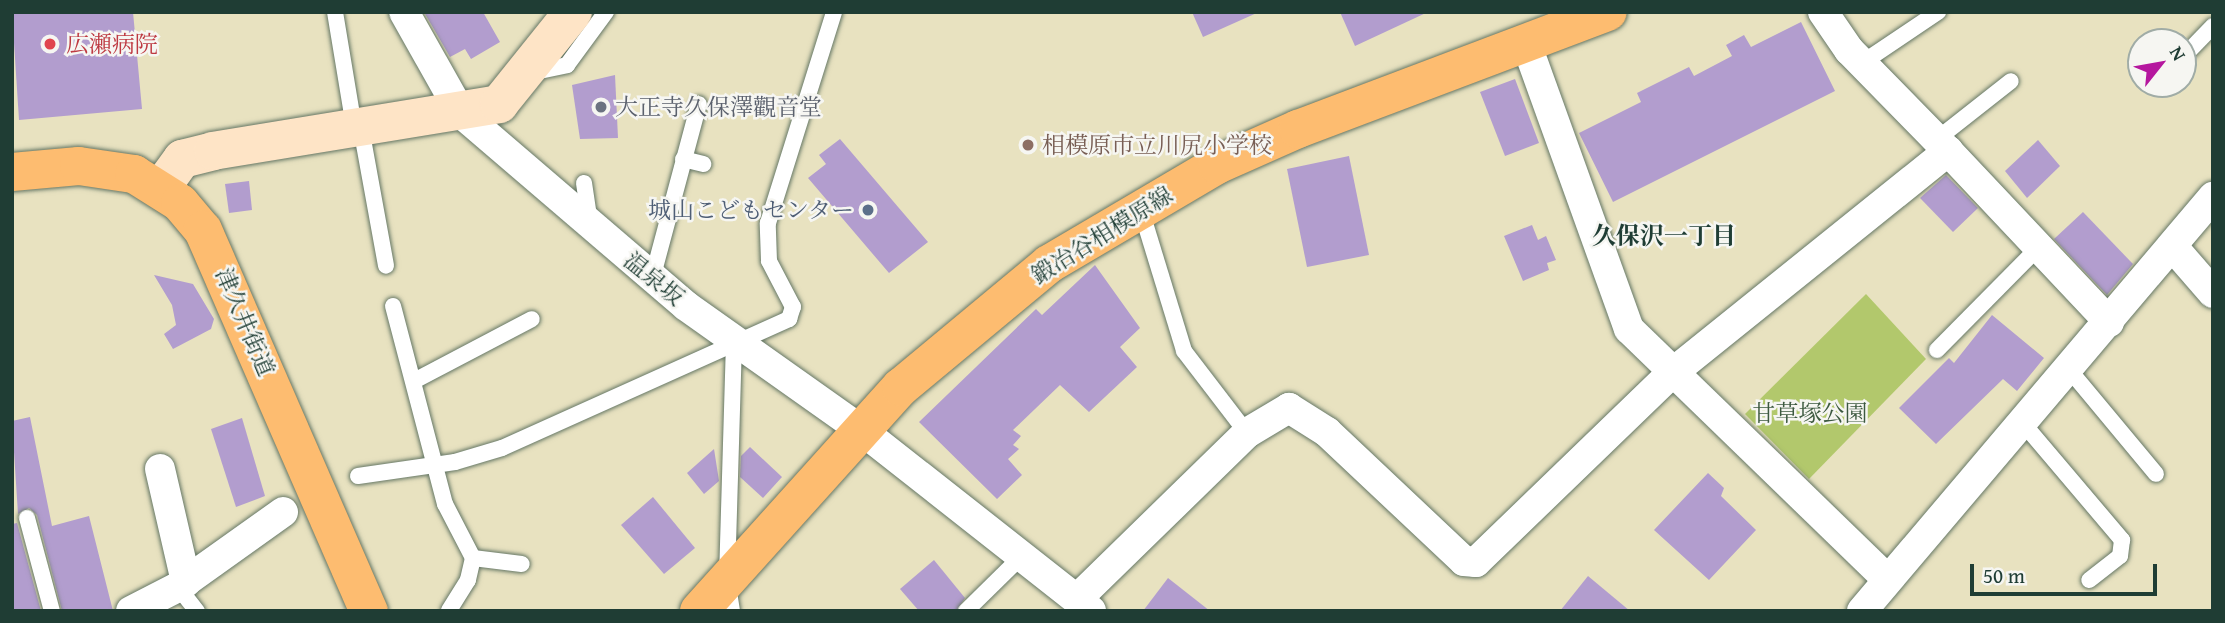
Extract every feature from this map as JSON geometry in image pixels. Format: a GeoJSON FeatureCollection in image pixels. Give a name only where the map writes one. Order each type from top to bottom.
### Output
{"type":"FeatureCollection","features":[{"type":"Feature","properties":{"kind":"main road","name":"鍛冶谷相模原線"},"geometry":{"type":"LineString","coordinates":[[699,611],[730,595],[860,429],[971,323],[1140,208],[1298,129],[1608,12]]}},
{"type":"Feature","properties":{"kind":"main road","name":"津久井街道"},"geometry":{"type":"LineString","coordinates":[[12,172],[111,168],[161,188],[203,230],[225,275],[369,611]]}},
{"type":"Feature","properties":{"kind":"street","name":"温泉坂"},"geometry":{"type":"LineString","coordinates":[[404,12],[461,113],[652,279],[860,429],[1084,605]]}},
{"type":"Feature","properties":{"kind":"street"},"geometry":{"type":"LineString","coordinates":[[161,188],[182,159],[461,113],[499,104],[530,73],[573,12]]}},
{"type":"Feature","properties":{"kind":"street"},"geometry":{"type":"LineString","coordinates":[[1823,12],[1862,63],[2109,322]]}},
{"type":"Feature","properties":{"kind":"street"},"geometry":{"type":"LineString","coordinates":[[1526,43],[1629,329],[1671,374],[1887,579]]}},
{"type":"Feature","properties":{"kind":"street"},"geometry":{"type":"LineString","coordinates":[[1084,605],[1247,433],[1277,412],[1301,411],[1469,564],[1671,374],[1942,146]]}},
{"type":"Feature","properties":{"kind":"street"},"geometry":{"type":"LineString","coordinates":[[1862,611],[2213,197]]}},
{"type":"Feature","properties":{"kind":"street"},"geometry":{"type":"LineString","coordinates":[[2172,247],[2213,293]]}},
{"type":"Feature","properties":{"kind":"street"},"geometry":{"type":"LineString","coordinates":[[160,469],[182,585]]}},
{"type":"Feature","properties":{"kind":"street"},"geometry":{"type":"LineString","coordinates":[[131,611],[182,585],[283,512]]}},
{"type":"Feature","properties":{"kind":"lane"},"geometry":{"type":"LineString","coordinates":[[335,12],[386,266]]}},
{"type":"Feature","properties":{"kind":"lane"},"geometry":{"type":"LineString","coordinates":[[530,73],[567,65],[606,12]]}},
{"type":"Feature","properties":{"kind":"lane"},"geometry":{"type":"LineString","coordinates":[[358,476],[438,465],[502,448],[793,313],[769,261],[768,223],[835,12]]}},
{"type":"Feature","properties":{"kind":"lane"},"geometry":{"type":"LineString","coordinates":[[1862,63],[1938,12]]}},
{"type":"Feature","properties":{"kind":"lane"},"geometry":{"type":"LineString","coordinates":[[2197,43],[2213,26]]}},
{"type":"Feature","properties":{"kind":"lane"},"geometry":{"type":"LineString","coordinates":[[1942,146],[2011,81]]}},
{"type":"Feature","properties":{"kind":"lane"},"geometry":{"type":"LineString","coordinates":[[652,279],[699,104]]}},
{"type":"Feature","properties":{"kind":"lane"},"geometry":{"type":"LineString","coordinates":[[683,159],[703,164]]}},
{"type":"Feature","properties":{"kind":"lane"},"geometry":{"type":"LineString","coordinates":[[584,184],[590,225]]}},
{"type":"Feature","properties":{"kind":"lane"},"geometry":{"type":"LineString","coordinates":[[1140,208],[1184,351],[1247,433]]}},
{"type":"Feature","properties":{"kind":"lane"},"geometry":{"type":"LineString","coordinates":[[1937,350],[2038,248]]}},
{"type":"Feature","properties":{"kind":"lane"},"geometry":{"type":"LineString","coordinates":[[393,306],[438,465],[445,504],[473,558],[468,580],[449,611]]}},
{"type":"Feature","properties":{"kind":"lane"},"geometry":{"type":"LineString","coordinates":[[414,381],[532,319]]}},
{"type":"Feature","properties":{"kind":"lane"},"geometry":{"type":"LineString","coordinates":[[730,595],[734,340]]}},
{"type":"Feature","properties":{"kind":"lane"},"geometry":{"type":"LineString","coordinates":[[2067,367],[2156,474]]}},
{"type":"Feature","properties":{"kind":"lane"},"geometry":{"type":"LineString","coordinates":[[2022,422],[2122,540],[2120,556],[2089,580]]}},
{"type":"Feature","properties":{"kind":"lane"},"geometry":{"type":"LineString","coordinates":[[27,518],[52,611]]}},
{"type":"Feature","properties":{"kind":"lane"},"geometry":{"type":"LineString","coordinates":[[975,607],[1023,555]]}},
{"type":"Feature","properties":{"kind":"lane"},"geometry":{"type":"LineString","coordinates":[[473,558],[522,564]]}},
{"type":"Feature","properties":{"kind":"lane"},"geometry":{"type":"LineString","coordinates":[[182,585],[197,611]]}},
{"type":"Feature","properties":{"kind":"green space","name":"甘草塚公園"},"geometry":{"type":"Polygon","coordinates":[[[1866,294],[1926,359],[1809,479],[1745,414],[1866,294]]]}},
{"type":"Feature","properties":{"kind":"building"},"geometry":{"type":"Polygon","coordinates":[[[12,12],[133,12],[142,109],[19,120],[12,12]]]}},
{"type":"Feature","properties":{"kind":"building"},"geometry":{"type":"Polygon","coordinates":[[[424,12],[483,12],[500,42],[471,59],[465,49],[450,57],[424,12]]]}},
{"type":"Feature","properties":{"kind":"building"},"geometry":{"type":"Polygon","coordinates":[[[1192,12],[1259,12],[1203,37],[1192,12]]]}},
{"type":"Feature","properties":{"kind":"building"},"geometry":{"type":"Polygon","coordinates":[[[1340,12],[1428,12],[1355,46],[1340,12]]]}},
{"type":"Feature","properties":{"kind":"building"},"geometry":{"type":"Polygon","coordinates":[[[1801,22],[1835,91],[1613,202],[1579,133],[1641,102],[1637,93],[1689,67],[1694,76],[1732,56],[1726,45],[1744,35],[1751,47],[1801,22]]]}},
{"type":"Feature","properties":{"kind":"building","name":"大正寺久保澤觀音堂"},"geometry":{"type":"Polygon","coordinates":[[[615,75],[618,138],[580,139],[572,85],[615,75]]]}},
{"type":"Feature","properties":{"kind":"building"},"geometry":{"type":"Polygon","coordinates":[[[1515,79],[1539,143],[1505,156],[1480,92],[1515,79]]]}},
{"type":"Feature","properties":{"kind":"building","name":"城山こどもセンター"},"geometry":{"type":"Polygon","coordinates":[[[840,139],[928,242],[889,273],[808,178],[826,164],[819,155],[840,139]]]}},
{"type":"Feature","properties":{"kind":"building"},"geometry":{"type":"Polygon","coordinates":[[[2038,140],[2060,166],[2027,198],[2005,171],[2038,140]]]}},
{"type":"Feature","properties":{"kind":"building"},"geometry":{"type":"Polygon","coordinates":[[[1349,156],[1369,255],[1307,267],[1287,169],[1349,156]]]}},
{"type":"Feature","properties":{"kind":"building"},"geometry":{"type":"Polygon","coordinates":[[[1946,175],[1978,208],[1953,232],[1920,198],[1946,175]]]}},
{"type":"Feature","properties":{"kind":"building"},"geometry":{"type":"Polygon","coordinates":[[[249,181],[252,210],[229,213],[225,184],[249,181]]]}},
{"type":"Feature","properties":{"kind":"building"},"geometry":{"type":"Polygon","coordinates":[[[2083,212],[2133,264],[2107,295],[2054,239],[2083,212]]]}},
{"type":"Feature","properties":{"kind":"building"},"geometry":{"type":"Polygon","coordinates":[[[1532,225],[1538,240],[1546,236],[1556,260],[1547,263],[1549,270],[1523,281],[1504,236],[1532,225]]]}},
{"type":"Feature","properties":{"kind":"building"},"geometry":{"type":"Polygon","coordinates":[[[1095,265],[1140,328],[1120,347],[1137,367],[1089,412],[1060,385],[1013,430],[1021,436],[1013,445],[1019,449],[1008,459],[1022,475],[997,499],[919,422],[1036,309],[1042,315],[1095,265]]]}},
{"type":"Feature","properties":{"kind":"building"},"geometry":{"type":"Polygon","coordinates":[[[154,275],[193,284],[214,319],[211,329],[173,349],[164,334],[176,325],[172,305],[154,275]]]}},
{"type":"Feature","properties":{"kind":"building"},"geometry":{"type":"Polygon","coordinates":[[[1992,315],[2044,358],[2017,391],[2003,379],[1936,444],[1899,408],[1949,358],[1954,363],[1992,315]]]}},
{"type":"Feature","properties":{"kind":"building"},"geometry":{"type":"Polygon","coordinates":[[[30,417],[52,526],[89,516],[113,611],[62,611],[37,515],[29,508],[18,514],[12,421],[30,417]]]}},
{"type":"Feature","properties":{"kind":"building"},"geometry":{"type":"Polygon","coordinates":[[[242,418],[265,496],[236,507],[211,429],[242,418]]]}},
{"type":"Feature","properties":{"kind":"building"},"geometry":{"type":"Polygon","coordinates":[[[750,447],[782,477],[763,498],[740,477],[741,456],[750,447]]]}},
{"type":"Feature","properties":{"kind":"building"},"geometry":{"type":"Polygon","coordinates":[[[714,449],[719,481],[704,494],[687,473],[714,449]]]}},
{"type":"Feature","properties":{"kind":"building"},"geometry":{"type":"Polygon","coordinates":[[[1708,473],[1724,488],[1721,496],[1756,530],[1709,580],[1654,530],[1708,473]]]}},
{"type":"Feature","properties":{"kind":"building"},"geometry":{"type":"Polygon","coordinates":[[[653,497],[695,548],[664,574],[621,525],[653,497]]]}},
{"type":"Feature","properties":{"kind":"building"},"geometry":{"type":"Polygon","coordinates":[[[17,523],[41,611],[12,611],[12,524],[17,523]]]}},
{"type":"Feature","properties":{"kind":"building"},"geometry":{"type":"Polygon","coordinates":[[[934,560],[965,598],[956,611],[919,611],[900,589],[934,560]]]}},
{"type":"Feature","properties":{"kind":"building"},"geometry":{"type":"Polygon","coordinates":[[[1588,576],[1630,611],[1560,611],[1588,576]]]}},
{"type":"Feature","properties":{"kind":"building"},"geometry":{"type":"Polygon","coordinates":[[[1168,578],[1210,611],[1143,611],[1168,578]]]}},
{"type":"Feature","properties":{"kind":"place","name":"広瀬病院"},"geometry":{"type":"Point","coordinates":[50,44]}},
{"type":"Feature","properties":{"kind":"place","name":"大正寺久保澤觀音堂"},"geometry":{"type":"Point","coordinates":[601,107]}},
{"type":"Feature","properties":{"kind":"place","name":"相模原市立川尻小学校"},"geometry":{"type":"Point","coordinates":[1028,145]}},
{"type":"Feature","properties":{"kind":"place","name":"城山こどもセンター"},"geometry":{"type":"Point","coordinates":[868,210]}},
{"type":"Feature","properties":{"kind":"district","name":"久保沢一丁目"},"geometry":{"type":"Point","coordinates":[1664,236]}}]}
